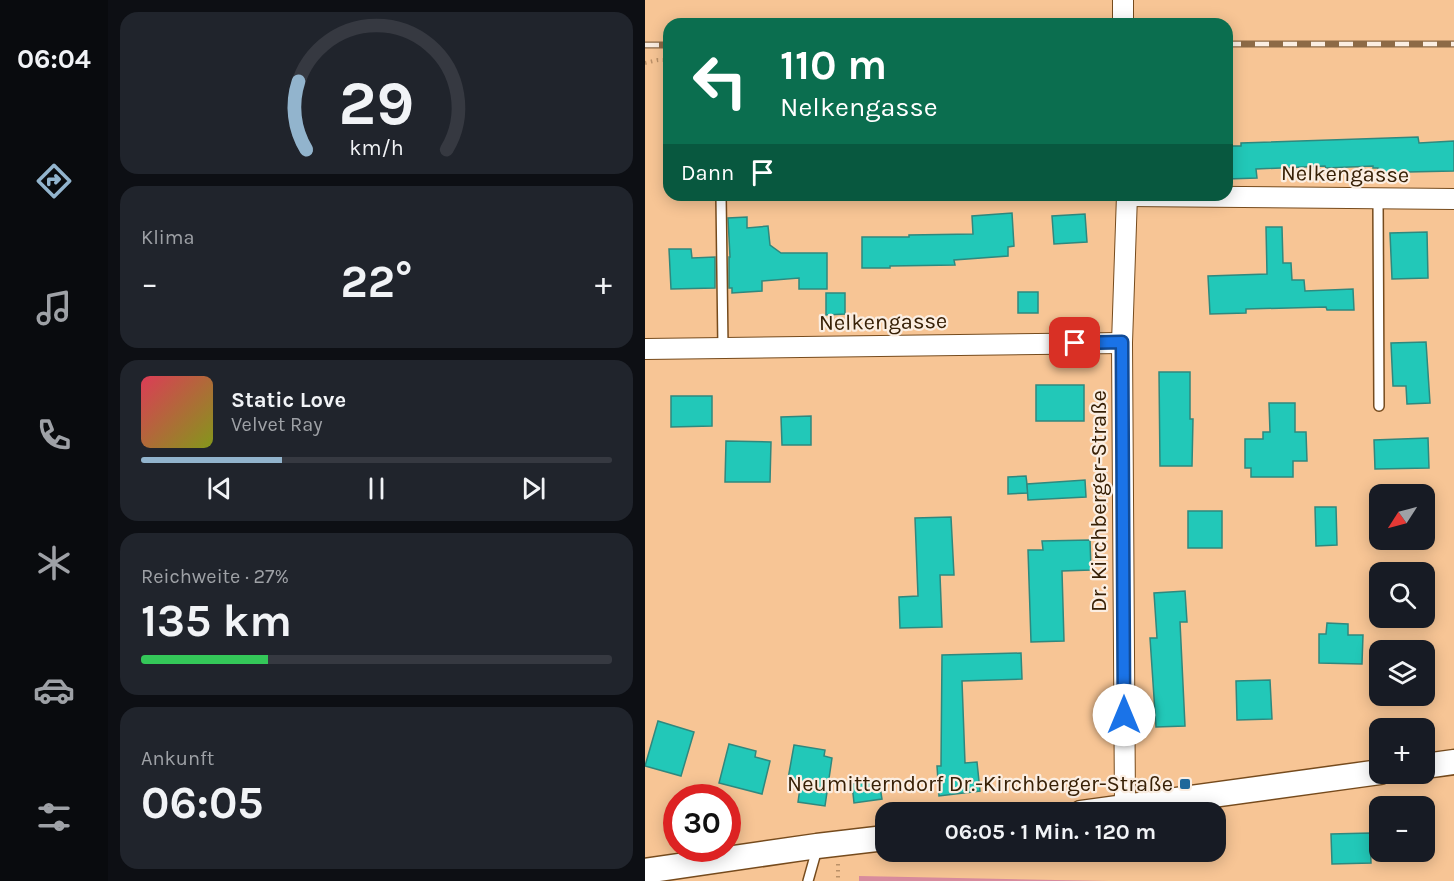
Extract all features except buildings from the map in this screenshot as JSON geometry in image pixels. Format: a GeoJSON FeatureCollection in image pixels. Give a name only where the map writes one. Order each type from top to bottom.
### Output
{"type":"FeatureCollection","features":[{"type":"Feature","properties":{"kind":"street"},"geometry":{"type":"LineString","coordinates":[[1123,0],[1123,18]]}},
{"type":"Feature","properties":{"kind":"street","name":"Nelkengasse"},"geometry":{"type":"LineString","coordinates":[[1233,197],[1454,200]]}},
{"type":"Feature","properties":{"kind":"street","name":"Dr. Kirchberger-Straße"},"geometry":{"type":"LineString","coordinates":[[1125,802],[1122,342],[1127,201]]}},
{"type":"Feature","properties":{"kind":"street","name":"Nelkengasse"},"geometry":{"type":"LineString","coordinates":[[645,349],[1122,342]]}},
{"type":"Feature","properties":{"kind":"street"},"geometry":{"type":"LineString","coordinates":[[1435,765],[1454,762]]}},
{"type":"Feature","properties":{"kind":"street"},"geometry":{"type":"LineString","coordinates":[[1168,802],[1369,774]]}},
{"type":"Feature","properties":{"kind":"street"},"geometry":{"type":"LineString","coordinates":[[645,871],[875,839]]}},
{"type":"Feature","properties":{"kind":"lane"},"geometry":{"type":"LineString","coordinates":[[1378,199],[1379,406]]}},
{"type":"Feature","properties":{"kind":"lane"},"geometry":{"type":"LineString","coordinates":[[721,201],[723,348]]}},
{"type":"Feature","properties":{"kind":"lane"},"geometry":{"type":"LineString","coordinates":[[807,881],[817,846]]}},
{"type":"Feature","properties":{"kind":"path"},"geometry":{"type":"LineString","coordinates":[[645,63],[663,60]]}},
{"type":"Feature","properties":{"kind":"shaded area"},"geometry":{"type":"Polygon","coordinates":[[[859,876],[1109,881],[859,881],[859,876]]]}},
{"type":"Feature","properties":{"kind":"railway"},"geometry":{"type":"LineString","coordinates":[[1233,44],[1454,44]]}},
{"type":"Feature","properties":{"kind":"railway"},"geometry":{"type":"LineString","coordinates":[[645,45],[663,45]]}},
{"type":"Feature","properties":{"kind":"place","name":"Neumitterndorf Dr.-Kirchberger-Straße"},"geometry":{"type":"Point","coordinates":[1185,784]}},
{"type":"Feature","properties":{"kind":"route"},"geometry":{"type":"LineString","coordinates":[[1075,343],[1122,342],[1124,715]]}}]}
